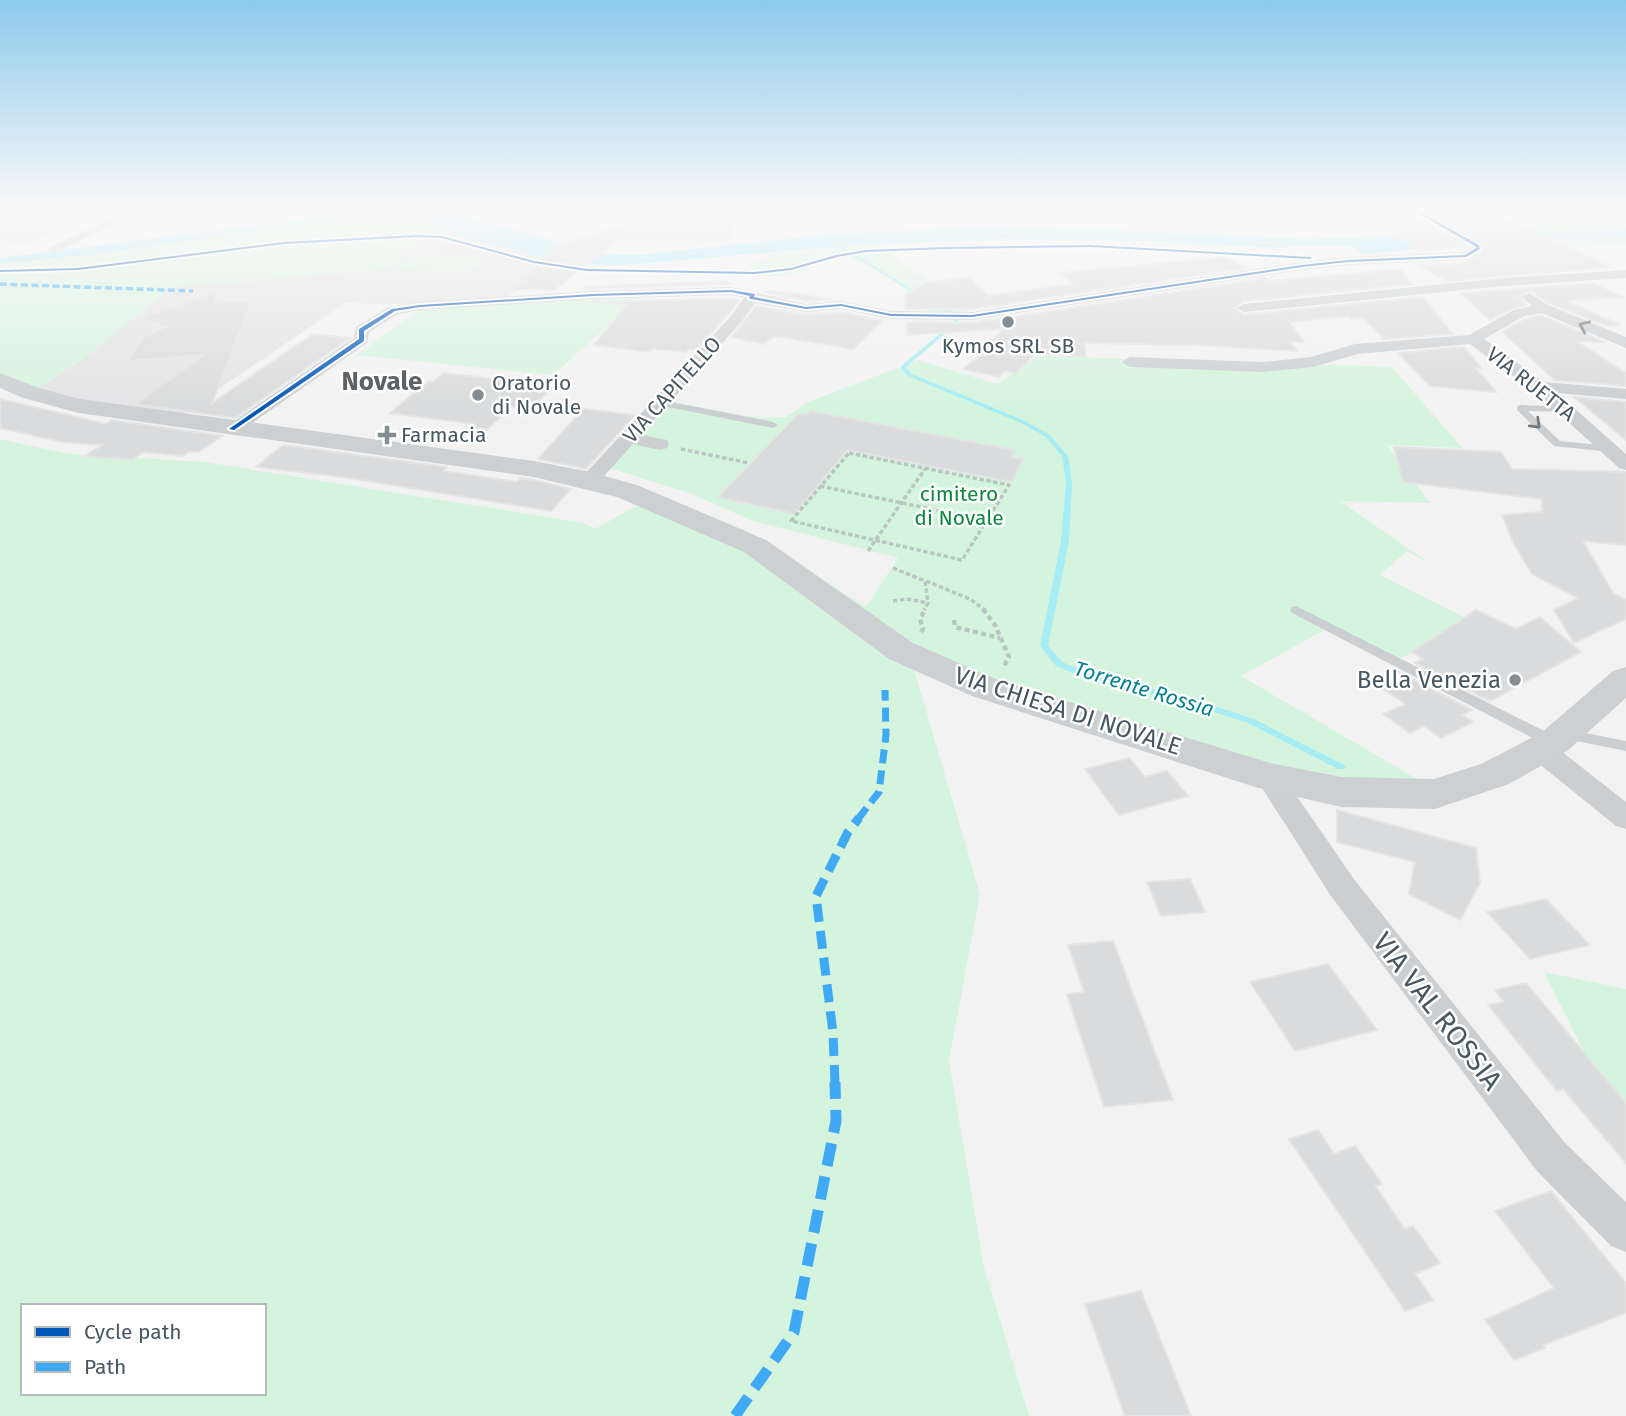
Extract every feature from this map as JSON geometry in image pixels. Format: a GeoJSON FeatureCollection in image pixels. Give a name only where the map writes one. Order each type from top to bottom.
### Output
{"type":"FeatureCollection","features":[{"type":"Feature","properties":{"kind":"main road","name":"VIA CHIESA DI NOVALE"},"geometry":{"type":"LineString","coordinates":[[0,380],[31,393],[79,406],[480,461],[590,480],[627,491],[755,546],[901,651],[985,688],[1269,777],[1340,792],[1435,794],[1495,774],[1554,742],[1626,679]]}},
{"type":"Feature","properties":{"kind":"street"},"geometry":{"type":"LineString","coordinates":[[232,429],[362,340],[361,330],[394,310],[593,295],[731,291],[753,295],[751,298],[806,307],[841,305],[891,315],[972,316],[1245,276]]}},
{"type":"Feature","properties":{"kind":"street"},"geometry":{"type":"LineString","coordinates":[[1494,276],[1543,308],[1626,343]]}},
{"type":"Feature","properties":{"kind":"street"},"geometry":{"type":"LineString","coordinates":[[1244,308],[1503,282],[1594,276]]}},
{"type":"Feature","properties":{"kind":"street","name":"VIA CAPITELLO"},"geometry":{"type":"LineString","coordinates":[[590,480],[736,319],[751,298]]}},
{"type":"Feature","properties":{"kind":"street","name":"VIA RUETTA"},"geometry":{"type":"LineString","coordinates":[[1543,308],[1518,313],[1473,339],[1540,387],[1626,464]]}},
{"type":"Feature","properties":{"kind":"street"},"geometry":{"type":"LineString","coordinates":[[1130,362],[1262,367],[1313,362],[1355,349],[1473,339]]}},
{"type":"Feature","properties":{"kind":"street"},"geometry":{"type":"LineString","coordinates":[[1540,387],[1626,394]]}},
{"type":"Feature","properties":{"kind":"street"},"geometry":{"type":"LineString","coordinates":[[629,438],[660,444]]}},
{"type":"Feature","properties":{"kind":"street"},"geometry":{"type":"LineString","coordinates":[[1554,742],[1626,818]]}},
{"type":"Feature","properties":{"kind":"street","name":"VIA VAL ROSSIA"},"geometry":{"type":"LineString","coordinates":[[1269,777],[1342,887],[1551,1157],[1626,1231]]}},
{"type":"Feature","properties":{"kind":"lane"},"geometry":{"type":"LineString","coordinates":[[661,403],[773,425]]}},
{"type":"Feature","properties":{"kind":"lane"},"geometry":{"type":"LineString","coordinates":[[1564,409],[1520,408],[1557,444],[1610,449]]}},
{"type":"Feature","properties":{"kind":"lane"},"geometry":{"type":"LineString","coordinates":[[1296,610],[1397,659],[1554,742],[1626,746]]}},
{"type":"Feature","properties":{"kind":"path"},"geometry":{"type":"LineString","coordinates":[[660,444],[749,463]]}},
{"type":"Feature","properties":{"kind":"path"},"geometry":{"type":"LineString","coordinates":[[849,453],[925,469],[1009,485],[989,521],[962,560],[790,521],[849,453]]}},
{"type":"Feature","properties":{"kind":"path"},"geometry":{"type":"LineString","coordinates":[[868,551],[925,469]]}},
{"type":"Feature","properties":{"kind":"path"},"geometry":{"type":"LineString","coordinates":[[820,486],[989,521]]}},
{"type":"Feature","properties":{"kind":"path"},"geometry":{"type":"LineString","coordinates":[[925,581],[976,600],[993,617],[1009,657],[1000,673]]}},
{"type":"Feature","properties":{"kind":"path"},"geometry":{"type":"LineString","coordinates":[[892,601],[907,599],[928,603]]}},
{"type":"Feature","properties":{"kind":"path"},"geometry":{"type":"LineString","coordinates":[[954,620],[955,627],[962,630],[1000,639]]}},
{"type":"Feature","properties":{"kind":"shaded area"},"geometry":{"type":"Polygon","coordinates":[[[302,276],[531,276],[503,301],[426,305],[345,303],[173,420],[32,391],[80,361],[172,287],[302,276]]]}},
{"type":"Feature","properties":{"kind":"green space"},"geometry":{"type":"Polygon","coordinates":[[[0,276],[302,276],[172,287],[80,361],[31,391],[0,379],[0,276]]]}},
{"type":"Feature","properties":{"kind":"green space"},"geometry":{"type":"Polygon","coordinates":[[[888,276],[921,276],[974,316],[934,316],[888,276]]]}},
{"type":"Feature","properties":{"kind":"green space"},"geometry":{"type":"Polygon","coordinates":[[[643,295],[553,375],[356,355],[426,305],[643,295]]]}},
{"type":"Feature","properties":{"kind":"green space","name":"cimitero di Novale"},"geometry":{"type":"Polygon","coordinates":[[[1038,356],[1392,367],[1462,448],[1387,445],[1430,503],[1340,501],[1432,565],[1407,551],[1380,575],[1478,624],[1391,662],[1326,629],[1241,676],[1424,783],[1322,782],[975,684],[908,649],[980,894],[949,1061],[984,1267],[1029,1416],[0,1416],[0,439],[69,454],[205,462],[584,523],[595,529],[658,494],[749,532],[866,607],[898,558],[753,521],[689,493],[609,468],[673,402],[759,418],[786,417],[806,403],[918,360],[997,384],[1038,356]]]}},
{"type":"Feature","properties":{"kind":"green space"},"geometry":{"type":"Polygon","coordinates":[[[1544,972],[1626,989],[1626,1136],[1544,972]]]}},
{"type":"Feature","properties":{"kind":"building"},"geometry":{"type":"Polygon","coordinates":[[[526,276],[572,276],[554,290],[513,289],[526,276]]]}},
{"type":"Feature","properties":{"kind":"building"},"geometry":{"type":"Polygon","coordinates":[[[1063,276],[1192,276],[972,309],[906,309],[905,295],[926,282],[970,278],[988,296],[1074,284],[1063,276]]]}},
{"type":"Feature","properties":{"kind":"building"},"geometry":{"type":"Polygon","coordinates":[[[1323,276],[1406,276],[1413,284],[1244,301],[1235,309],[1244,315],[1423,297],[1453,334],[1384,339],[1363,318],[1352,319],[1348,316],[1289,322],[1304,342],[1291,342],[1297,351],[1196,345],[1084,343],[1086,357],[1035,354],[1016,373],[1005,371],[999,377],[963,369],[981,355],[977,354],[1004,329],[908,335],[907,322],[972,323],[1265,278],[1270,281],[1323,276]]]}},
{"type":"Feature","properties":{"kind":"building"},"geometry":{"type":"Polygon","coordinates":[[[1438,276],[1505,276],[1447,281],[1438,276]]]}},
{"type":"Feature","properties":{"kind":"building"},"geometry":{"type":"Polygon","coordinates":[[[724,281],[731,284],[584,289],[584,287],[724,281]]]}},
{"type":"Feature","properties":{"kind":"building"},"geometry":{"type":"Polygon","coordinates":[[[1593,283],[1625,298],[1566,301],[1621,325],[1606,326],[1549,303],[1530,291],[1519,297],[1526,305],[1513,308],[1490,320],[1460,293],[1593,283]]]}},
{"type":"Feature","properties":{"kind":"building"},"geometry":{"type":"Polygon","coordinates":[[[220,290],[214,302],[252,300],[212,403],[313,334],[350,338],[235,418],[135,404],[204,355],[128,361],[143,337],[166,327],[140,318],[220,290]]]}},
{"type":"Feature","properties":{"kind":"building"},"geometry":{"type":"Polygon","coordinates":[[[764,292],[832,299],[806,301],[764,292]]]}},
{"type":"Feature","properties":{"kind":"building"},"geometry":{"type":"Polygon","coordinates":[[[731,298],[740,300],[696,350],[688,349],[686,352],[653,349],[649,352],[594,345],[626,305],[596,302],[731,298]]]}},
{"type":"Feature","properties":{"kind":"building"},"geometry":{"type":"Polygon","coordinates":[[[756,306],[806,315],[841,312],[882,320],[853,349],[775,336],[764,344],[731,337],[756,306]]]}},
{"type":"Feature","properties":{"kind":"building"},"geometry":{"type":"Polygon","coordinates":[[[1542,316],[1605,342],[1578,342],[1626,373],[1626,386],[1555,380],[1502,332],[1525,319],[1542,316]]]}},
{"type":"Feature","properties":{"kind":"building"},"geometry":{"type":"Polygon","coordinates":[[[1464,347],[1482,369],[1476,368],[1496,392],[1430,386],[1398,353],[1464,347]]]}},
{"type":"Feature","properties":{"kind":"building"},"geometry":{"type":"Polygon","coordinates":[[[444,373],[542,384],[538,388],[552,389],[529,409],[511,407],[472,444],[475,424],[390,413],[429,381],[433,382],[444,373]]]}},
{"type":"Feature","properties":{"kind":"building"},"geometry":{"type":"Polygon","coordinates":[[[1574,397],[1626,402],[1626,440],[1602,420],[1574,397]]]}},
{"type":"Feature","properties":{"kind":"building"},"geometry":{"type":"Polygon","coordinates":[[[0,399],[106,424],[112,420],[222,436],[199,452],[190,451],[183,456],[143,452],[132,460],[85,456],[102,445],[62,442],[0,428],[0,399]]]}},
{"type":"Feature","properties":{"kind":"building"},"geometry":{"type":"Polygon","coordinates":[[[583,409],[635,415],[586,469],[538,459],[583,409]]]}},
{"type":"Feature","properties":{"kind":"building"},"geometry":{"type":"Polygon","coordinates":[[[810,411],[1015,450],[1011,457],[1023,459],[1011,482],[847,450],[795,514],[718,497],[798,414],[807,415],[810,411]]]}},
{"type":"Feature","properties":{"kind":"building"},"geometry":{"type":"Polygon","coordinates":[[[283,445],[447,467],[444,471],[517,482],[521,478],[571,489],[551,511],[343,477],[256,467],[283,445]]]}},
{"type":"Feature","properties":{"kind":"building"},"geometry":{"type":"Polygon","coordinates":[[[1394,447],[1501,452],[1512,469],[1626,472],[1626,545],[1583,541],[1613,593],[1626,600],[1626,619],[1574,643],[1554,610],[1578,598],[1532,574],[1513,542],[1502,515],[1542,512],[1542,499],[1403,482],[1394,447]]]}},
{"type":"Feature","properties":{"kind":"building"},"geometry":{"type":"Polygon","coordinates":[[[1476,610],[1516,629],[1540,617],[1581,652],[1490,701],[1415,663],[1423,659],[1412,652],[1476,610]]]}},
{"type":"Feature","properties":{"kind":"building"},"geometry":{"type":"Polygon","coordinates":[[[1397,671],[1472,710],[1462,715],[1473,722],[1441,738],[1424,726],[1410,733],[1383,714],[1406,704],[1372,682],[1397,671]]]}},
{"type":"Feature","properties":{"kind":"building"},"geometry":{"type":"Polygon","coordinates":[[[1129,758],[1145,777],[1167,771],[1188,796],[1119,815],[1085,769],[1129,758]]]}},
{"type":"Feature","properties":{"kind":"building"},"geometry":{"type":"Polygon","coordinates":[[[1337,810],[1476,848],[1480,883],[1460,920],[1409,894],[1415,862],[1337,842],[1337,810]]]}},
{"type":"Feature","properties":{"kind":"building"},"geometry":{"type":"Polygon","coordinates":[[[1190,879],[1205,912],[1161,916],[1147,882],[1190,879]]]}},
{"type":"Feature","properties":{"kind":"building"},"geometry":{"type":"Polygon","coordinates":[[[1546,899],[1590,945],[1530,959],[1487,912],[1546,899]]]}},
{"type":"Feature","properties":{"kind":"building"},"geometry":{"type":"Polygon","coordinates":[[[1113,941],[1173,1100],[1104,1107],[1067,994],[1084,992],[1068,945],[1113,941]]]}},
{"type":"Feature","properties":{"kind":"building"},"geometry":{"type":"Polygon","coordinates":[[[1328,964],[1377,1030],[1295,1051],[1250,982],[1328,964]]]}},
{"type":"Feature","properties":{"kind":"building"},"geometry":{"type":"Polygon","coordinates":[[[1526,983],[1626,1103],[1626,1163],[1563,1089],[1557,1091],[1488,1005],[1504,1002],[1495,990],[1526,983]]]}},
{"type":"Feature","properties":{"kind":"building"},"geometry":{"type":"Polygon","coordinates":[[[1318,1130],[1334,1154],[1355,1146],[1382,1184],[1375,1186],[1405,1229],[1413,1226],[1440,1263],[1415,1274],[1433,1300],[1405,1311],[1289,1139],[1318,1130]]]}},
{"type":"Feature","properties":{"kind":"building"},"geometry":{"type":"Polygon","coordinates":[[[1551,1191],[1626,1283],[1626,1313],[1543,1345],[1545,1348],[1514,1360],[1485,1320],[1554,1288],[1495,1211],[1551,1191]]]}},
{"type":"Feature","properties":{"kind":"building"},"geometry":{"type":"Polygon","coordinates":[[[1141,1291],[1191,1416],[1125,1416],[1085,1304],[1141,1291]]]}},
{"type":"Feature","properties":{"kind":"waterway","name":"Torrente Rossia"},"geometry":{"type":"LineString","coordinates":[[889,276],[922,296]]}},
{"type":"Feature","properties":{"kind":"waterway","name":"Torrente Rossia"},"geometry":{"type":"LineString","coordinates":[[934,303],[953,314],[957,322],[903,367],[910,375],[1023,422],[1048,436],[1065,456],[1069,483],[1065,541],[1044,646],[1059,664],[1095,678],[1186,700],[1251,721],[1341,767]]}},
{"type":"Feature","properties":{"kind":"marked path"},"geometry":{"type":"LineString","coordinates":[[0,284],[193,291]]}},
{"type":"Feature","properties":{"kind":"marked path"},"geometry":{"type":"LineString","coordinates":[[735,1416],[794,1332],[836,1121],[833,1033],[816,896],[848,832],[879,792],[886,735],[885,690]]}},
{"type":"Feature","properties":{"kind":"cycle path"},"geometry":{"type":"LineString","coordinates":[[232,429],[362,340],[361,330],[394,310],[420,306],[593,295],[731,291],[753,295],[751,298],[806,308],[841,305],[891,315],[972,316],[1235,276]]}},
{"type":"Feature","properties":{"kind":"place","name":"Kymos SRL SB"},"geometry":{"type":"Point","coordinates":[1008,322]}},
{"type":"Feature","properties":{"kind":"place","name":"Oratorio di Novale"},"geometry":{"type":"Point","coordinates":[478,395]}},
{"type":"Feature","properties":{"kind":"place","name":"Farmacia"},"geometry":{"type":"Point","coordinates":[387,435]}},
{"type":"Feature","properties":{"kind":"place","name":"Bella Venezia"},"geometry":{"type":"Point","coordinates":[1515,680]}},
{"type":"Feature","properties":{"kind":"district","name":"Novale"},"geometry":{"type":"Point","coordinates":[382,381]}}]}
